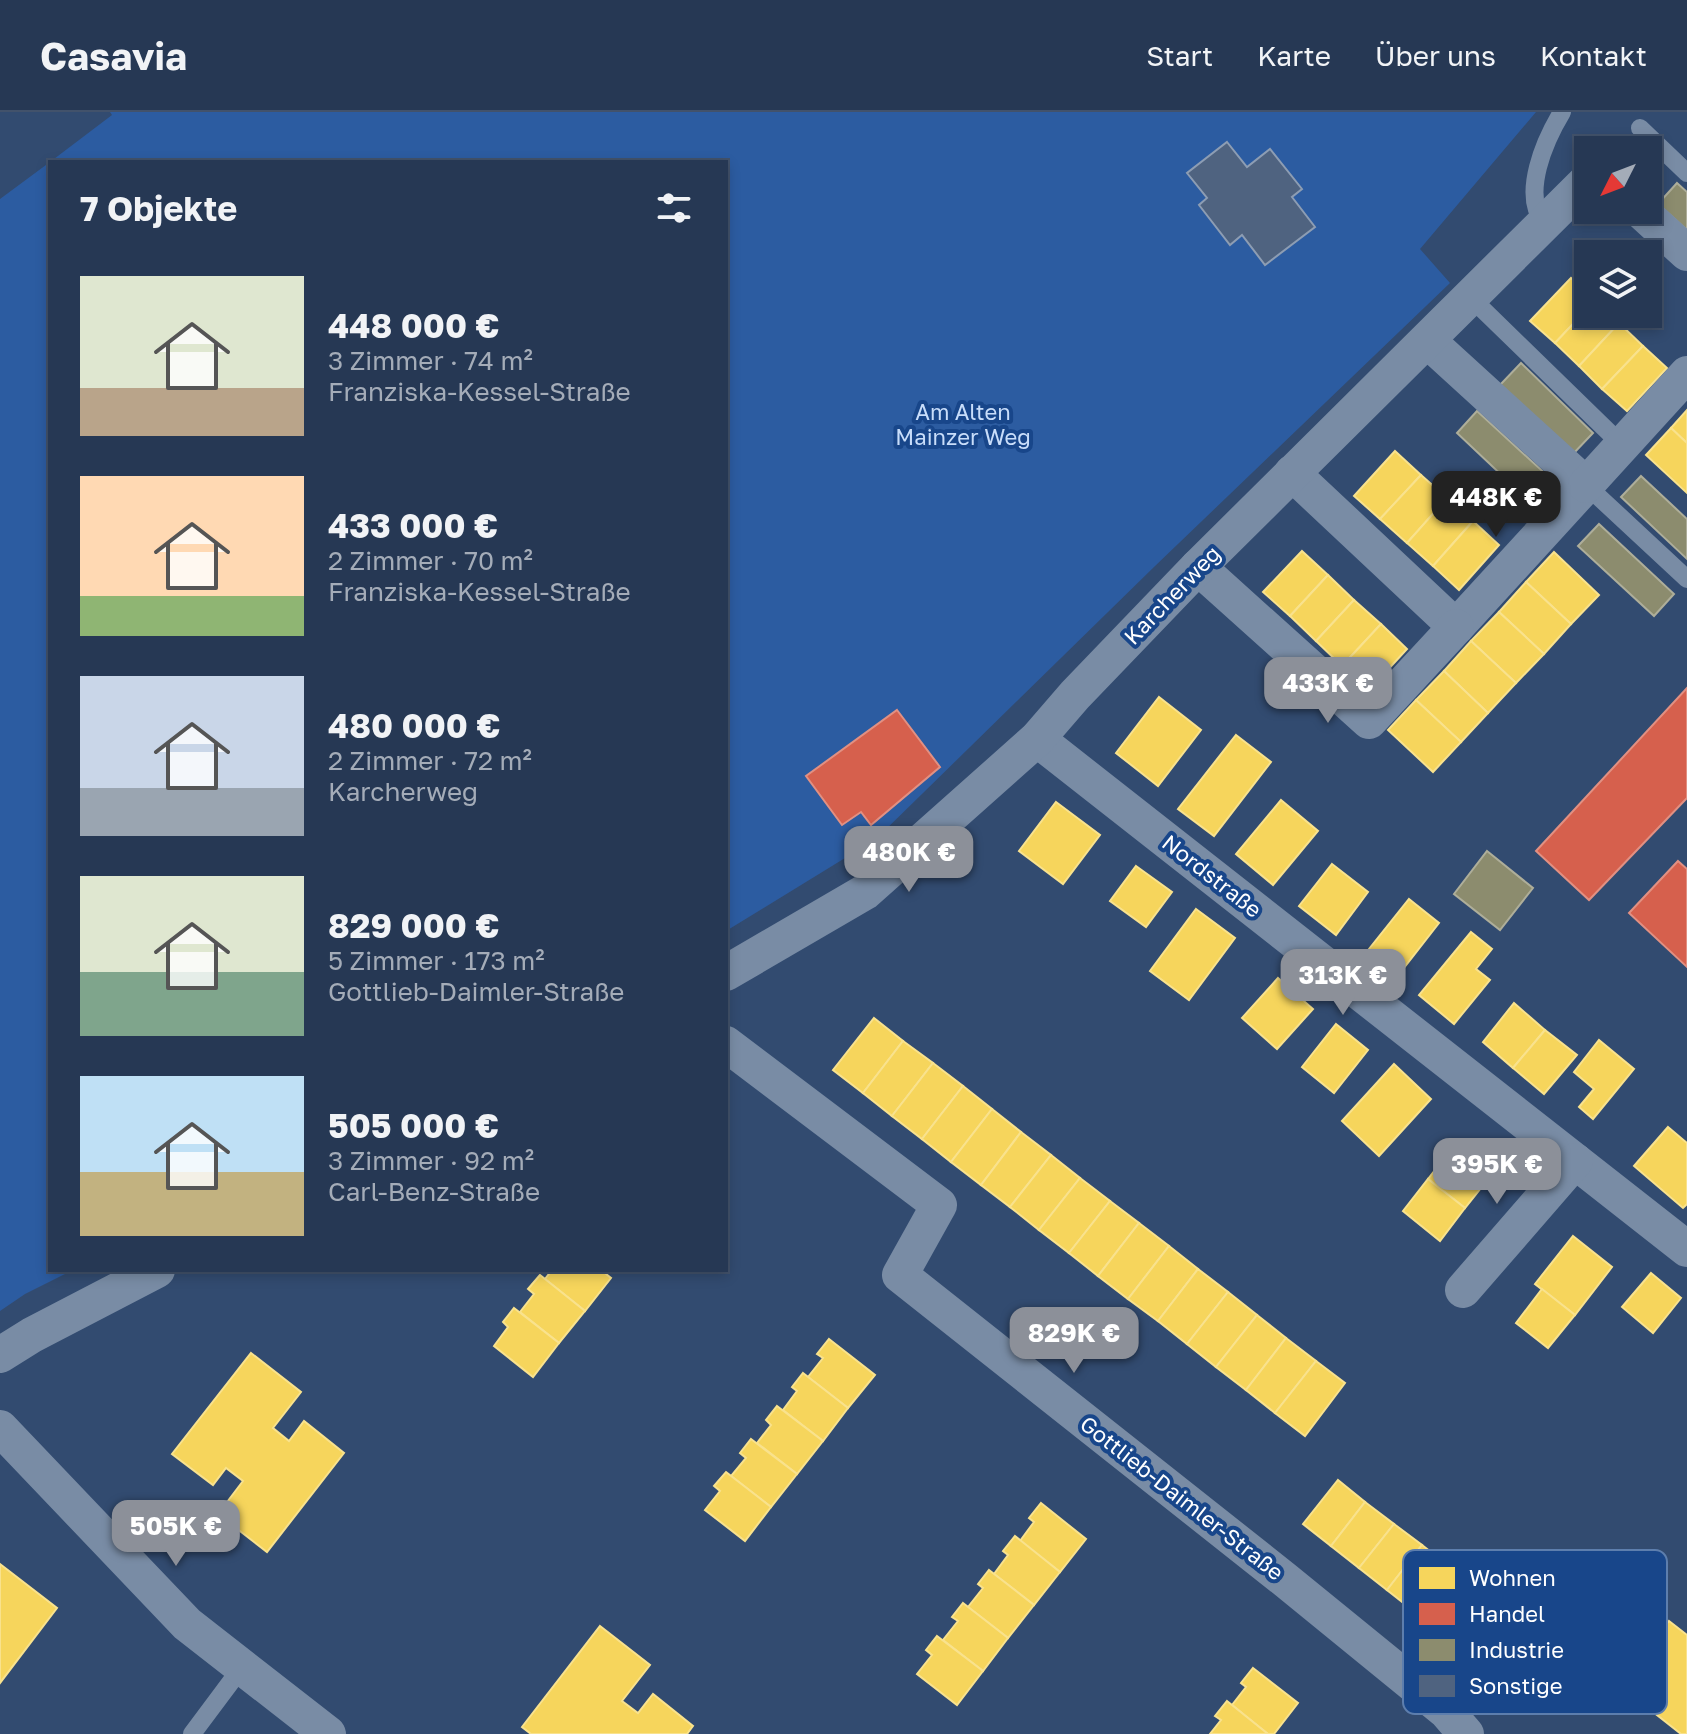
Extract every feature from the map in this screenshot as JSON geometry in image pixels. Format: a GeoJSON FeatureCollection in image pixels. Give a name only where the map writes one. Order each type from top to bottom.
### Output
{"type":"FeatureCollection","features":[{"type":"Feature","properties":{"kind":"street","name":"Karcherweg"},"geometry":{"type":"LineString","coordinates":[[728,972],[865,892],[1037,739],[1198,567],[1574,194]]}},
{"type":"Feature","properties":{"kind":"street"},"geometry":{"type":"LineString","coordinates":[[1655,224],[1687,253]]}},
{"type":"Feature","properties":{"kind":"street"},"geometry":{"type":"LineString","coordinates":[[1428,341],[1586,485]]}},
{"type":"Feature","properties":{"kind":"street"},"geometry":{"type":"LineString","coordinates":[[1198,567],[1369,721],[1687,374]]}},
{"type":"Feature","properties":{"kind":"street"},"geometry":{"type":"LineString","coordinates":[[1292,473],[1456,627]]}},
{"type":"Feature","properties":{"kind":"street","name":"Nordstraße"},"geometry":{"type":"LineString","coordinates":[[1037,739],[1687,1249]]}},
{"type":"Feature","properties":{"kind":"street","name":"Gottlieb-Daimler-Straße"},"geometry":{"type":"LineString","coordinates":[[728,1046],[939,1205],[900,1275],[1403,1676]]}},
{"type":"Feature","properties":{"kind":"street"},"geometry":{"type":"LineString","coordinates":[[1463,1290],[1575,1161]]}},
{"type":"Feature","properties":{"kind":"street"},"geometry":{"type":"LineString","coordinates":[[0,1355],[153,1272]]}},
{"type":"Feature","properties":{"kind":"street"},"geometry":{"type":"LineString","coordinates":[[0,1428],[187,1624],[328,1734]]}},
{"type":"Feature","properties":{"kind":"street","name":"Gottlieb-Daimler-Straße"},"geometry":{"type":"LineString","coordinates":[[1449,1714],[1466,1734]]}},
{"type":"Feature","properties":{"kind":"lane"},"geometry":{"type":"LineString","coordinates":[[1544,223],[1539,217],[1535,186],[1546,141],[1562,112]]}},
{"type":"Feature","properties":{"kind":"lane"},"geometry":{"type":"LineString","coordinates":[[1640,128],[1687,173]]}},
{"type":"Feature","properties":{"kind":"lane"},"geometry":{"type":"LineString","coordinates":[[1470,297],[1622,445]]}},
{"type":"Feature","properties":{"kind":"lane"},"geometry":{"type":"LineString","coordinates":[[1586,485],[1687,579]]}},
{"type":"Feature","properties":{"kind":"lane"},"geometry":{"type":"LineString","coordinates":[[192,1734],[242,1667]]}},
{"type":"Feature","properties":{"kind":"green space","name":"Am Alten Mainzer Weg"},"geometry":{"type":"Polygon","coordinates":[[[110,112],[1536,112],[1420,249],[1450,283],[876,839],[728,930],[728,160],[53,160],[112,115],[110,112]]]}},
{"type":"Feature","properties":{"kind":"green space"},"geometry":{"type":"Polygon","coordinates":[[[48,163],[48,1272],[69,1272],[25,1294],[0,1311],[0,199],[48,163]]]}},
{"type":"Feature","properties":{"kind":"building: Wohnen"},"geometry":{"type":"Polygon","coordinates":[[[1571,278],[1574,281],[1574,323],[1555,343],[1530,321],[1571,278]]]}},
{"type":"Feature","properties":{"kind":"building: Wohnen"},"geometry":{"type":"Polygon","coordinates":[[[1574,323],[1574,328],[1614,328],[1579,366],[1555,343],[1574,323]]]}},
{"type":"Feature","properties":{"kind":"building: Wohnen"},"geometry":{"type":"Polygon","coordinates":[[[1614,328],[1624,328],[1643,346],[1602,389],[1579,366],[1614,328]]]}},
{"type":"Feature","properties":{"kind":"building: Wohnen"},"geometry":{"type":"Polygon","coordinates":[[[1643,346],[1667,368],[1627,411],[1602,389],[1643,346]]]}},
{"type":"Feature","properties":{"kind":"building: Wohnen"},"geometry":{"type":"Polygon","coordinates":[[[1687,410],[1687,443],[1671,428],[1687,410]]]}},
{"type":"Feature","properties":{"kind":"building: Wohnen"},"geometry":{"type":"Polygon","coordinates":[[[1671,428],[1687,443],[1687,493],[1646,455],[1671,428]]]}},
{"type":"Feature","properties":{"kind":"building: Wohnen"},"geometry":{"type":"Polygon","coordinates":[[[1395,451],[1421,475],[1380,519],[1354,496],[1395,451]]]}},
{"type":"Feature","properties":{"kind":"building: Wohnen"},"geometry":{"type":"Polygon","coordinates":[[[1421,475],[1447,498],[1407,543],[1380,519],[1421,475]]]}},
{"type":"Feature","properties":{"kind":"building: Wohnen"},"geometry":{"type":"Polygon","coordinates":[[[1447,498],[1473,521],[1433,566],[1407,543],[1447,498]]]}},
{"type":"Feature","properties":{"kind":"building: Wohnen"},"geometry":{"type":"Polygon","coordinates":[[[1473,521],[1499,545],[1459,590],[1433,566],[1473,521]]]}},
{"type":"Feature","properties":{"kind":"building: Wohnen"},"geometry":{"type":"Polygon","coordinates":[[[1302,551],[1328,575],[1290,616],[1263,592],[1302,551]]]}},
{"type":"Feature","properties":{"kind":"building: Wohnen"},"geometry":{"type":"Polygon","coordinates":[[[1554,552],[1599,595],[1571,624],[1526,582],[1554,552]]]}},
{"type":"Feature","properties":{"kind":"building: Wohnen"},"geometry":{"type":"Polygon","coordinates":[[[1328,575],[1354,600],[1316,641],[1290,616],[1328,575]]]}},
{"type":"Feature","properties":{"kind":"building: Wohnen"},"geometry":{"type":"Polygon","coordinates":[[[1526,582],[1571,624],[1544,654],[1499,612],[1526,582]]]}},
{"type":"Feature","properties":{"kind":"building: Wohnen"},"geometry":{"type":"Polygon","coordinates":[[[1354,600],[1381,624],[1342,666],[1316,641],[1354,600]]]}},
{"type":"Feature","properties":{"kind":"building: Wohnen"},"geometry":{"type":"Polygon","coordinates":[[[1499,612],[1544,654],[1516,683],[1471,641],[1499,612]]]}},
{"type":"Feature","properties":{"kind":"building: Wohnen"},"geometry":{"type":"Polygon","coordinates":[[[1381,624],[1407,649],[1369,690],[1342,666],[1381,624]]]}},
{"type":"Feature","properties":{"kind":"building: Wohnen"},"geometry":{"type":"Polygon","coordinates":[[[1471,641],[1516,683],[1488,713],[1444,671],[1471,641]]]}},
{"type":"Feature","properties":{"kind":"building: Wohnen"},"geometry":{"type":"Polygon","coordinates":[[[1444,671],[1488,713],[1461,742],[1416,700],[1444,671]]]}},
{"type":"Feature","properties":{"kind":"building: Wohnen"},"geometry":{"type":"Polygon","coordinates":[[[1159,697],[1201,730],[1158,786],[1116,753],[1159,697]]]}},
{"type":"Feature","properties":{"kind":"building: Wohnen"},"geometry":{"type":"Polygon","coordinates":[[[1416,700],[1461,742],[1433,772],[1388,730],[1416,700]]]}},
{"type":"Feature","properties":{"kind":"building: Wohnen"},"geometry":{"type":"Polygon","coordinates":[[[1236,735],[1271,762],[1214,836],[1178,809],[1236,735]]]}},
{"type":"Feature","properties":{"kind":"building: Wohnen"},"geometry":{"type":"Polygon","coordinates":[[[1281,800],[1318,831],[1273,885],[1236,854],[1281,800]]]}},
{"type":"Feature","properties":{"kind":"building: Wohnen"},"geometry":{"type":"Polygon","coordinates":[[[1056,802],[1100,835],[1063,884],[1019,851],[1056,802]]]}},
{"type":"Feature","properties":{"kind":"building: Wohnen"},"geometry":{"type":"Polygon","coordinates":[[[1332,864],[1368,892],[1336,935],[1299,906],[1332,864]]]}},
{"type":"Feature","properties":{"kind":"building: Wohnen"},"geometry":{"type":"Polygon","coordinates":[[[1136,866],[1172,892],[1146,927],[1110,901],[1136,866]]]}},
{"type":"Feature","properties":{"kind":"building: Wohnen"},"geometry":{"type":"Polygon","coordinates":[[[1409,899],[1439,923],[1396,978],[1365,954],[1409,899]]]}},
{"type":"Feature","properties":{"kind":"building: Wohnen"},"geometry":{"type":"Polygon","coordinates":[[[1196,909],[1235,938],[1189,1000],[1150,971],[1196,909]]]}},
{"type":"Feature","properties":{"kind":"building: Wohnen"},"geometry":{"type":"Polygon","coordinates":[[[1471,932],[1492,949],[1476,969],[1490,980],[1454,1024],[1419,995],[1471,932]]]}},
{"type":"Feature","properties":{"kind":"building: Wohnen"},"geometry":{"type":"Polygon","coordinates":[[[1278,978],[1313,1009],[1277,1049],[1242,1018],[1278,978]]]}},
{"type":"Feature","properties":{"kind":"building: Wohnen"},"geometry":{"type":"Polygon","coordinates":[[[1514,1003],[1545,1030],[1513,1068],[1483,1042],[1514,1003]]]}},
{"type":"Feature","properties":{"kind":"building: Wohnen"},"geometry":{"type":"Polygon","coordinates":[[[874,1018],[903,1041],[863,1093],[833,1070],[874,1018]]]}},
{"type":"Feature","properties":{"kind":"building: Wohnen"},"geometry":{"type":"Polygon","coordinates":[[[1336,1024],[1368,1050],[1334,1093],[1302,1067],[1336,1024]]]}},
{"type":"Feature","properties":{"kind":"building: Wohnen"},"geometry":{"type":"Polygon","coordinates":[[[1545,1030],[1577,1055],[1544,1094],[1513,1068],[1545,1030]]]}},
{"type":"Feature","properties":{"kind":"building: Wohnen"},"geometry":{"type":"Polygon","coordinates":[[[1599,1040],[1634,1069],[1593,1119],[1579,1107],[1594,1089],[1574,1072],[1599,1040]]]}},
{"type":"Feature","properties":{"kind":"building: Wohnen"},"geometry":{"type":"Polygon","coordinates":[[[903,1041],[933,1063],[892,1116],[863,1093],[903,1041]]]}},
{"type":"Feature","properties":{"kind":"building: Wohnen"},"geometry":{"type":"Polygon","coordinates":[[[933,1063],[963,1086],[922,1139],[892,1116],[933,1063]]]}},
{"type":"Feature","properties":{"kind":"building: Wohnen"},"geometry":{"type":"Polygon","coordinates":[[[1394,1064],[1431,1099],[1379,1156],[1342,1121],[1394,1064]]]}},
{"type":"Feature","properties":{"kind":"building: Wohnen"},"geometry":{"type":"Polygon","coordinates":[[[963,1086],[992,1109],[951,1162],[922,1139],[963,1086]]]}},
{"type":"Feature","properties":{"kind":"building: Wohnen"},"geometry":{"type":"Polygon","coordinates":[[[992,1109],[1021,1132],[981,1185],[951,1162],[992,1109]]]}},
{"type":"Feature","properties":{"kind":"building: Wohnen"},"geometry":{"type":"Polygon","coordinates":[[[1668,1127],[1687,1143],[1687,1204],[1683,1208],[1634,1166],[1668,1127]]]}},
{"type":"Feature","properties":{"kind":"building: Wohnen"},"geometry":{"type":"Polygon","coordinates":[[[1021,1132],[1051,1155],[1010,1207],[981,1185],[1021,1132]]]}},
{"type":"Feature","properties":{"kind":"building: Wohnen"},"geometry":{"type":"Polygon","coordinates":[[[1456,1143],[1493,1173],[1465,1208],[1428,1179],[1456,1143]]]}},
{"type":"Feature","properties":{"kind":"building: Wohnen"},"geometry":{"type":"Polygon","coordinates":[[[1051,1155],[1080,1178],[1039,1230],[1010,1207],[1051,1155]]]}},
{"type":"Feature","properties":{"kind":"building: Wohnen"},"geometry":{"type":"Polygon","coordinates":[[[1080,1178],[1110,1201],[1069,1253],[1039,1230],[1080,1178]]]}},
{"type":"Feature","properties":{"kind":"building: Wohnen"},"geometry":{"type":"Polygon","coordinates":[[[1428,1179],[1465,1208],[1440,1241],[1403,1211],[1428,1179]]]}},
{"type":"Feature","properties":{"kind":"building: Wohnen"},"geometry":{"type":"Polygon","coordinates":[[[1110,1201],[1139,1223],[1098,1276],[1069,1253],[1110,1201]]]}},
{"type":"Feature","properties":{"kind":"building: Wohnen"},"geometry":{"type":"Polygon","coordinates":[[[1139,1223],[1169,1246],[1128,1299],[1098,1276],[1139,1223]]]}},
{"type":"Feature","properties":{"kind":"building: Wohnen"},"geometry":{"type":"Polygon","coordinates":[[[1573,1236],[1612,1267],[1575,1315],[1535,1284],[1573,1236]]]}},
{"type":"Feature","properties":{"kind":"building: Wohnen"},"geometry":{"type":"Polygon","coordinates":[[[1169,1246],[1198,1269],[1158,1321],[1128,1299],[1169,1246]]]}},
{"type":"Feature","properties":{"kind":"building: Wohnen"},"geometry":{"type":"Polygon","coordinates":[[[1198,1269],[1228,1292],[1187,1344],[1158,1321],[1198,1269]]]}},
{"type":"Feature","properties":{"kind":"building: Wohnen"},"geometry":{"type":"Polygon","coordinates":[[[550,1272],[604,1272],[611,1278],[585,1311],[545,1279],[550,1272]]]}},
{"type":"Feature","properties":{"kind":"building: Wohnen"},"geometry":{"type":"Polygon","coordinates":[[[1651,1273],[1681,1298],[1653,1333],[1622,1307],[1651,1273]]]}},
{"type":"Feature","properties":{"kind":"building: Wohnen"},"geometry":{"type":"Polygon","coordinates":[[[540,1275],[585,1311],[559,1343],[520,1312],[534,1294],[528,1289],[540,1275]]]}},
{"type":"Feature","properties":{"kind":"building: Wohnen"},"geometry":{"type":"Polygon","coordinates":[[[1542,1289],[1575,1315],[1548,1348],[1516,1323],[1542,1289]]]}},
{"type":"Feature","properties":{"kind":"building: Wohnen"},"geometry":{"type":"Polygon","coordinates":[[[1228,1292],[1257,1315],[1216,1367],[1187,1344],[1228,1292]]]}},
{"type":"Feature","properties":{"kind":"building: Wohnen"},"geometry":{"type":"Polygon","coordinates":[[[514,1308],[559,1343],[533,1377],[494,1346],[508,1327],[503,1322],[514,1308]]]}},
{"type":"Feature","properties":{"kind":"building: Wohnen"},"geometry":{"type":"Polygon","coordinates":[[[1257,1315],[1286,1338],[1246,1390],[1216,1367],[1257,1315]]]}},
{"type":"Feature","properties":{"kind":"building: Wohnen"},"geometry":{"type":"Polygon","coordinates":[[[1286,1338],[1316,1361],[1275,1413],[1246,1390],[1286,1338]]]}},
{"type":"Feature","properties":{"kind":"building: Wohnen"},"geometry":{"type":"Polygon","coordinates":[[[829,1339],[875,1375],[848,1408],[808,1377],[823,1358],[817,1354],[829,1339]]]}},
{"type":"Feature","properties":{"kind":"building: Wohnen"},"geometry":{"type":"Polygon","coordinates":[[[251,1353],[301,1392],[273,1428],[289,1441],[304,1421],[344,1453],[267,1552],[218,1514],[243,1481],[226,1468],[213,1485],[172,1454],[251,1353]]]}},
{"type":"Feature","properties":{"kind":"building: Wohnen"},"geometry":{"type":"Polygon","coordinates":[[[1316,1361],[1345,1383],[1305,1436],[1275,1413],[1316,1361]]]}},
{"type":"Feature","properties":{"kind":"building: Wohnen"},"geometry":{"type":"Polygon","coordinates":[[[803,1373],[848,1408],[823,1441],[783,1410],[797,1391],[792,1387],[803,1373]]]}},
{"type":"Feature","properties":{"kind":"building: Wohnen"},"geometry":{"type":"Polygon","coordinates":[[[777,1406],[823,1441],[797,1474],[757,1443],[771,1425],[766,1420],[777,1406]]]}},
{"type":"Feature","properties":{"kind":"building: Wohnen"},"geometry":{"type":"Polygon","coordinates":[[[751,1439],[797,1474],[771,1507],[731,1476],[746,1458],[740,1453],[751,1439]]]}},
{"type":"Feature","properties":{"kind":"building: Wohnen"},"geometry":{"type":"Polygon","coordinates":[[[726,1472],[771,1507],[745,1541],[705,1510],[720,1491],[714,1486],[726,1472]]]}},
{"type":"Feature","properties":{"kind":"building: Wohnen"},"geometry":{"type":"Polygon","coordinates":[[[1338,1480],[1365,1502],[1331,1546],[1303,1524],[1338,1480]]]}},
{"type":"Feature","properties":{"kind":"building: Wohnen"},"geometry":{"type":"Polygon","coordinates":[[[1365,1502],[1394,1524],[1359,1568],[1331,1546],[1365,1502]]]}},
{"type":"Feature","properties":{"kind":"building: Wohnen"},"geometry":{"type":"Polygon","coordinates":[[[1041,1503],[1086,1539],[1060,1572],[1020,1541],[1034,1522],[1029,1518],[1041,1503]]]}},
{"type":"Feature","properties":{"kind":"building: Wohnen"},"geometry":{"type":"Polygon","coordinates":[[[1394,1524],[1422,1545],[1418,1550],[1403,1550],[1403,1569],[1387,1590],[1359,1568],[1394,1524]]]}},
{"type":"Feature","properties":{"kind":"building: Wohnen"},"geometry":{"type":"Polygon","coordinates":[[[1015,1536],[1060,1572],[1034,1605],[994,1574],[1008,1555],[1003,1551],[1015,1536]]]}},
{"type":"Feature","properties":{"kind":"building: Wohnen"},"geometry":{"type":"Polygon","coordinates":[[[0,1564],[57,1608],[0,1683],[0,1564]]]}},
{"type":"Feature","properties":{"kind":"building: Wohnen"},"geometry":{"type":"Polygon","coordinates":[[[1403,1569],[1403,1603],[1387,1590],[1403,1569]]]}},
{"type":"Feature","properties":{"kind":"building: Wohnen"},"geometry":{"type":"Polygon","coordinates":[[[989,1570],[1034,1605],[1008,1638],[968,1607],[983,1588],[978,1584],[989,1570]]]}},
{"type":"Feature","properties":{"kind":"building: Wohnen"},"geometry":{"type":"Polygon","coordinates":[[[963,1603],[1008,1638],[983,1671],[943,1640],[958,1621],[952,1617],[963,1603]]]}},
{"type":"Feature","properties":{"kind":"building: Wohnen"},"geometry":{"type":"Polygon","coordinates":[[[1669,1621],[1687,1635],[1687,1734],[1681,1734],[1656,1714],[1667,1714],[1669,1621]]]}},
{"type":"Feature","properties":{"kind":"building: Wohnen"},"geometry":{"type":"Polygon","coordinates":[[[600,1626],[650,1665],[622,1701],[638,1713],[653,1694],[693,1726],[687,1734],[531,1734],[522,1727],[600,1626]]]}},
{"type":"Feature","properties":{"kind":"building: Wohnen"},"geometry":{"type":"Polygon","coordinates":[[[937,1636],[983,1671],[957,1705],[917,1674],[932,1655],[926,1650],[937,1636]]]}},
{"type":"Feature","properties":{"kind":"building: Wohnen"},"geometry":{"type":"Polygon","coordinates":[[[1253,1668],[1298,1703],[1274,1734],[1268,1734],[1232,1705],[1246,1687],[1241,1683],[1253,1668]]]}},
{"type":"Feature","properties":{"kind":"building: Wohnen"},"geometry":{"type":"Polygon","coordinates":[[[1227,1701],[1268,1734],[1210,1734],[1221,1720],[1215,1716],[1227,1701]]]}},
{"type":"Feature","properties":{"kind":"building: Handel"},"geometry":{"type":"Polygon","coordinates":[[[1687,688],[1687,798],[1589,900],[1536,851],[1687,688]]]}},
{"type":"Feature","properties":{"kind":"building: Handel"},"geometry":{"type":"Polygon","coordinates":[[[897,710],[940,767],[871,825],[861,812],[842,825],[806,776],[897,710]]]}},
{"type":"Feature","properties":{"kind":"building: Handel"},"geometry":{"type":"Polygon","coordinates":[[[1678,861],[1687,869],[1687,967],[1629,913],[1678,861]]]}},
{"type":"Feature","properties":{"kind":"building: Industrie"},"geometry":{"type":"Polygon","coordinates":[[[1677,183],[1687,192],[1687,230],[1662,208],[1662,200],[1677,183]]]}},
{"type":"Feature","properties":{"kind":"building: Industrie"},"geometry":{"type":"Polygon","coordinates":[[[1521,363],[1593,433],[1572,455],[1500,385],[1521,363]]]}},
{"type":"Feature","properties":{"kind":"building: Industrie"},"geometry":{"type":"Polygon","coordinates":[[[1477,411],[1551,479],[1530,502],[1457,433],[1477,411]]]}},
{"type":"Feature","properties":{"kind":"building: Industrie"},"geometry":{"type":"Polygon","coordinates":[[[1641,476],[1687,519],[1687,559],[1621,497],[1641,476]]]}},
{"type":"Feature","properties":{"kind":"building: Industrie"},"geometry":{"type":"Polygon","coordinates":[[[1599,524],[1674,594],[1654,616],[1578,546],[1599,524]]]}},
{"type":"Feature","properties":{"kind":"building: Industrie"},"geometry":{"type":"Polygon","coordinates":[[[1487,851],[1533,888],[1500,930],[1454,894],[1487,851]]]}},
{"type":"Feature","properties":{"kind":"building: Sonstige"},"geometry":{"type":"Polygon","coordinates":[[[1227,142],[1247,167],[1270,149],[1302,189],[1292,197],[1315,227],[1265,265],[1242,235],[1230,245],[1199,205],[1207,198],[1187,173],[1227,142]]]}}]}
